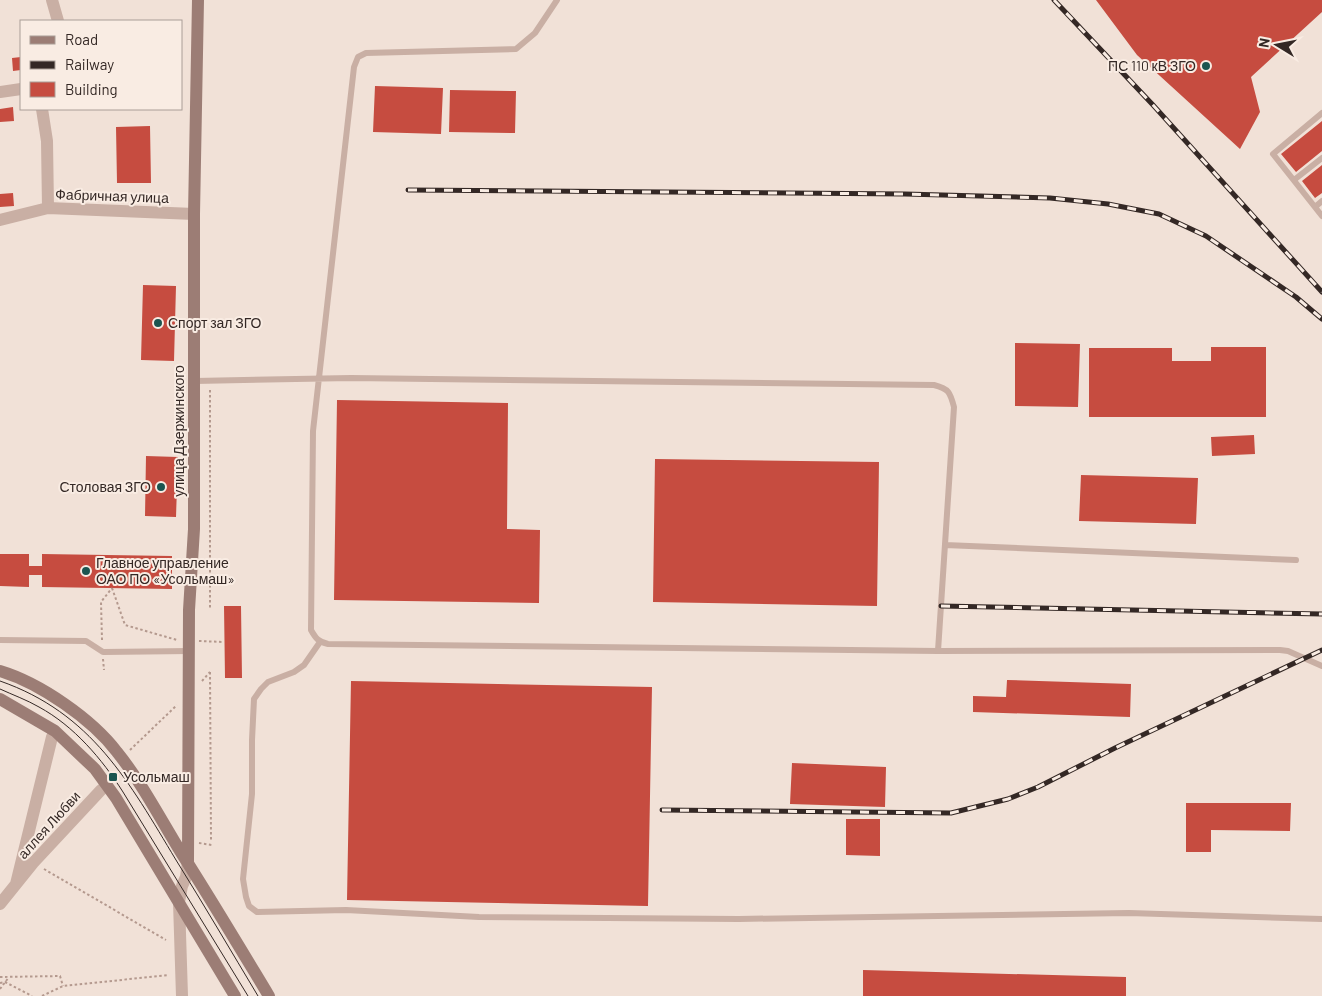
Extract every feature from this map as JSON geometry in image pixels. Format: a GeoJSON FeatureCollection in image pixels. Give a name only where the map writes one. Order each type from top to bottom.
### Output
{"type":"FeatureCollection","features":[{"type":"Feature","properties":{"kind":"street"},"geometry":{"type":"LineString","coordinates":[[52,0],[58,20]]}},
{"type":"Feature","properties":{"kind":"street","name":"улица Дзержинского"},"geometry":{"type":"LineString","coordinates":[[188,862],[188,644],[194,529],[194,214],[198,0]]}},
{"type":"Feature","properties":{"kind":"street"},"geometry":{"type":"LineString","coordinates":[[0,92],[20,89]]}},
{"type":"Feature","properties":{"kind":"street"},"geometry":{"type":"LineString","coordinates":[[42,110],[47,141],[48,208]]}},
{"type":"Feature","properties":{"kind":"street","name":"Фабричная улица"},"geometry":{"type":"LineString","coordinates":[[0,220],[48,208],[194,214]]}},
{"type":"Feature","properties":{"kind":"street"},"geometry":{"type":"LineString","coordinates":[[0,671],[46,692],[70,708],[93,727],[117,751],[188,862],[269,996]]}},
{"type":"Feature","properties":{"kind":"street"},"geometry":{"type":"LineString","coordinates":[[0,699],[54,731],[95,769],[116,798],[235,996]]}},
{"type":"Feature","properties":{"kind":"street"},"geometry":{"type":"LineString","coordinates":[[16,884],[52,736]]}},
{"type":"Feature","properties":{"kind":"street","name":"аллея Любви"},"geometry":{"type":"LineString","coordinates":[[0,904],[33,863],[101,790]]}},
{"type":"Feature","properties":{"kind":"street"},"geometry":{"type":"LineString","coordinates":[[182,996],[179,902],[188,862]]}},
{"type":"Feature","properties":{"kind":"lane"},"geometry":{"type":"LineString","coordinates":[[557,0],[535,33],[516,49],[366,53],[358,57],[354,66],[313,431],[311,630],[320,642],[328,644],[938,650],[1280,650],[1288,651],[1322,666]]}},
{"type":"Feature","properties":{"kind":"lane"},"geometry":{"type":"LineString","coordinates":[[1322,113],[1273,154],[1322,216]]}},
{"type":"Feature","properties":{"kind":"lane"},"geometry":{"type":"LineString","coordinates":[[1294,180],[1322,158]]}},
{"type":"Feature","properties":{"kind":"lane"},"geometry":{"type":"LineString","coordinates":[[1315,207],[1322,201]]}},
{"type":"Feature","properties":{"kind":"lane"},"geometry":{"type":"LineString","coordinates":[[195,381],[319,379],[940,386],[945,388],[950,394],[954,407],[938,650]]}},
{"type":"Feature","properties":{"kind":"lane"},"geometry":{"type":"LineString","coordinates":[[945,545],[1296,560]]}},
{"type":"Feature","properties":{"kind":"lane"},"geometry":{"type":"LineString","coordinates":[[0,640],[86,641],[103,652],[188,644]]}},
{"type":"Feature","properties":{"kind":"lane"},"geometry":{"type":"LineString","coordinates":[[320,642],[304,665],[294,672],[268,682],[254,699],[252,794],[243,879],[249,906],[257,912],[346,910],[479,917],[739,919],[1128,913],[1322,919]]}},
{"type":"Feature","properties":{"kind":"path"},"geometry":{"type":"LineString","coordinates":[[210,381],[210,608]]}},
{"type":"Feature","properties":{"kind":"path"},"geometry":{"type":"LineString","coordinates":[[101,625],[101,602],[112,588],[125,625],[188,644],[224,642]]}},
{"type":"Feature","properties":{"kind":"path"},"geometry":{"type":"LineString","coordinates":[[210,672],[211,840]]}},
{"type":"Feature","properties":{"kind":"path"},"geometry":{"type":"LineString","coordinates":[[126,754],[180,703]]}},
{"type":"Feature","properties":{"kind":"path"},"geometry":{"type":"LineString","coordinates":[[199,843],[212,845]]}},
{"type":"Feature","properties":{"kind":"path"},"geometry":{"type":"LineString","coordinates":[[33,863],[166,940]]}},
{"type":"Feature","properties":{"kind":"path"},"geometry":{"type":"LineString","coordinates":[[42,996],[63,986],[168,975]]}},
{"type":"Feature","properties":{"kind":"path"},"geometry":{"type":"LineString","coordinates":[[0,977],[60,976],[63,986]]}},
{"type":"Feature","properties":{"kind":"path"},"geometry":{"type":"LineString","coordinates":[[0,989],[9,977]]}},
{"type":"Feature","properties":{"kind":"path"},"geometry":{"type":"LineString","coordinates":[[0,983],[5,982],[32,996]]}},
{"type":"Feature","properties":{"kind":"building","name":"ПС 110 кВ ЗГО"},"geometry":{"type":"Polygon","coordinates":[[[1096,0],[1322,0],[1322,12],[1251,77],[1260,112],[1240,149],[1137,55],[1096,0]]]}},
{"type":"Feature","properties":{"kind":"building"},"geometry":{"type":"Polygon","coordinates":[[[20,57],[20,70],[13,71],[12,58],[20,57]]]}},
{"type":"Feature","properties":{"kind":"building"},"geometry":{"type":"Polygon","coordinates":[[[375,86],[443,88],[441,134],[373,132],[375,86]]]}},
{"type":"Feature","properties":{"kind":"building"},"geometry":{"type":"Polygon","coordinates":[[[450,90],[516,91],[515,133],[449,132],[450,90]]]}},
{"type":"Feature","properties":{"kind":"building"},"geometry":{"type":"Polygon","coordinates":[[[13,107],[14,121],[0,122],[0,109],[13,107]]]}},
{"type":"Feature","properties":{"kind":"building"},"geometry":{"type":"Polygon","coordinates":[[[1322,121],[1322,151],[1296,172],[1281,154],[1322,121]]]}},
{"type":"Feature","properties":{"kind":"building"},"geometry":{"type":"Polygon","coordinates":[[[150,126],[151,183],[117,183],[116,127],[150,126]]]}},
{"type":"Feature","properties":{"kind":"building"},"geometry":{"type":"Polygon","coordinates":[[[1322,165],[1322,193],[1315,198],[1302,181],[1322,165]]]}},
{"type":"Feature","properties":{"kind":"building"},"geometry":{"type":"Polygon","coordinates":[[[13,193],[14,206],[0,207],[0,194],[13,193]]]}},
{"type":"Feature","properties":{"kind":"building","name":"Спорт зал ЗГО"},"geometry":{"type":"Polygon","coordinates":[[[143,285],[176,286],[174,361],[141,360],[143,285]]]}},
{"type":"Feature","properties":{"kind":"building"},"geometry":{"type":"Polygon","coordinates":[[[1015,343],[1080,344],[1078,407],[1015,406],[1015,343]]]}},
{"type":"Feature","properties":{"kind":"building"},"geometry":{"type":"Polygon","coordinates":[[[1211,347],[1266,347],[1266,417],[1089,417],[1089,348],[1172,348],[1172,361],[1211,361],[1211,347]]]}},
{"type":"Feature","properties":{"kind":"building"},"geometry":{"type":"Polygon","coordinates":[[[337,400],[508,403],[507,529],[540,530],[539,603],[334,600],[337,400]]]}},
{"type":"Feature","properties":{"kind":"building"},"geometry":{"type":"Polygon","coordinates":[[[1254,435],[1255,454],[1212,456],[1211,437],[1254,435]]]}},
{"type":"Feature","properties":{"kind":"building","name":"Столовая ЗГО"},"geometry":{"type":"Polygon","coordinates":[[[146,456],[178,457],[176,517],[145,516],[146,456]]]}},
{"type":"Feature","properties":{"kind":"building"},"geometry":{"type":"Polygon","coordinates":[[[655,459],[879,462],[877,606],[653,602],[655,459]]]}},
{"type":"Feature","properties":{"kind":"building"},"geometry":{"type":"Polygon","coordinates":[[[1081,475],[1198,478],[1196,524],[1079,521],[1081,475]]]}},
{"type":"Feature","properties":{"kind":"building","name":"Главное управление ОАО ПО «Усольмаш»"},"geometry":{"type":"Polygon","coordinates":[[[0,554],[29,554],[29,566],[42,566],[42,554],[172,556],[172,589],[42,587],[42,575],[29,575],[29,587],[0,586],[0,554]]]}},
{"type":"Feature","properties":{"kind":"building"},"geometry":{"type":"Polygon","coordinates":[[[224,606],[241,606],[242,678],[225,678],[224,606]]]}},
{"type":"Feature","properties":{"kind":"building"},"geometry":{"type":"Polygon","coordinates":[[[1007,680],[1131,684],[1130,717],[973,712],[973,696],[1006,697],[1007,680]]]}},
{"type":"Feature","properties":{"kind":"building"},"geometry":{"type":"Polygon","coordinates":[[[351,681],[652,687],[648,906],[347,900],[351,681]]]}},
{"type":"Feature","properties":{"kind":"building"},"geometry":{"type":"Polygon","coordinates":[[[792,763],[886,767],[885,807],[790,804],[792,763]]]}},
{"type":"Feature","properties":{"kind":"building"},"geometry":{"type":"Polygon","coordinates":[[[1186,803],[1291,803],[1290,831],[1211,830],[1211,852],[1186,852],[1186,803]]]}},
{"type":"Feature","properties":{"kind":"building"},"geometry":{"type":"Polygon","coordinates":[[[846,819],[880,819],[880,856],[846,855],[846,819]]]}},
{"type":"Feature","properties":{"kind":"building"},"geometry":{"type":"Polygon","coordinates":[[[863,970],[1126,977],[1126,996],[863,996],[863,970]]]}},
{"type":"Feature","properties":{"kind":"tram line"},"geometry":{"type":"LineString","coordinates":[[0,681],[32,695],[60,711],[84,731],[105,753],[142,804],[258,996]]}},
{"type":"Feature","properties":{"kind":"tram line"},"geometry":{"type":"LineString","coordinates":[[0,689],[30,702],[52,715],[86,744],[106,767],[248,996]]}},
{"type":"Feature","properties":{"kind":"railway"},"geometry":{"type":"LineString","coordinates":[[1054,0],[1153,105],[1322,292]]}},
{"type":"Feature","properties":{"kind":"railway"},"geometry":{"type":"LineString","coordinates":[[408,190],[905,194],[1050,198],[1108,204],[1159,214],[1206,236],[1296,297],[1322,319]]}},
{"type":"Feature","properties":{"kind":"railway"},"geometry":{"type":"LineString","coordinates":[[941,606],[1322,614]]}},
{"type":"Feature","properties":{"kind":"railway"},"geometry":{"type":"LineString","coordinates":[[662,810],[951,813],[1008,799],[1038,787],[1115,748],[1322,650]]}},
{"type":"Feature","properties":{"kind":"place","name":"ПС 110 кВ ЗГО"},"geometry":{"type":"Point","coordinates":[1206,66]}},
{"type":"Feature","properties":{"kind":"place","name":"Спорт зал ЗГО"},"geometry":{"type":"Point","coordinates":[158,323]}},
{"type":"Feature","properties":{"kind":"place","name":"Столовая ЗГО"},"geometry":{"type":"Point","coordinates":[161,487]}},
{"type":"Feature","properties":{"kind":"place","name":"Главное управление ОАО ПО «Усольмаш»"},"geometry":{"type":"Point","coordinates":[86,571]}},
{"type":"Feature","properties":{"kind":"place","name":"Усольмаш"},"geometry":{"type":"Point","coordinates":[113,777]}}]}
